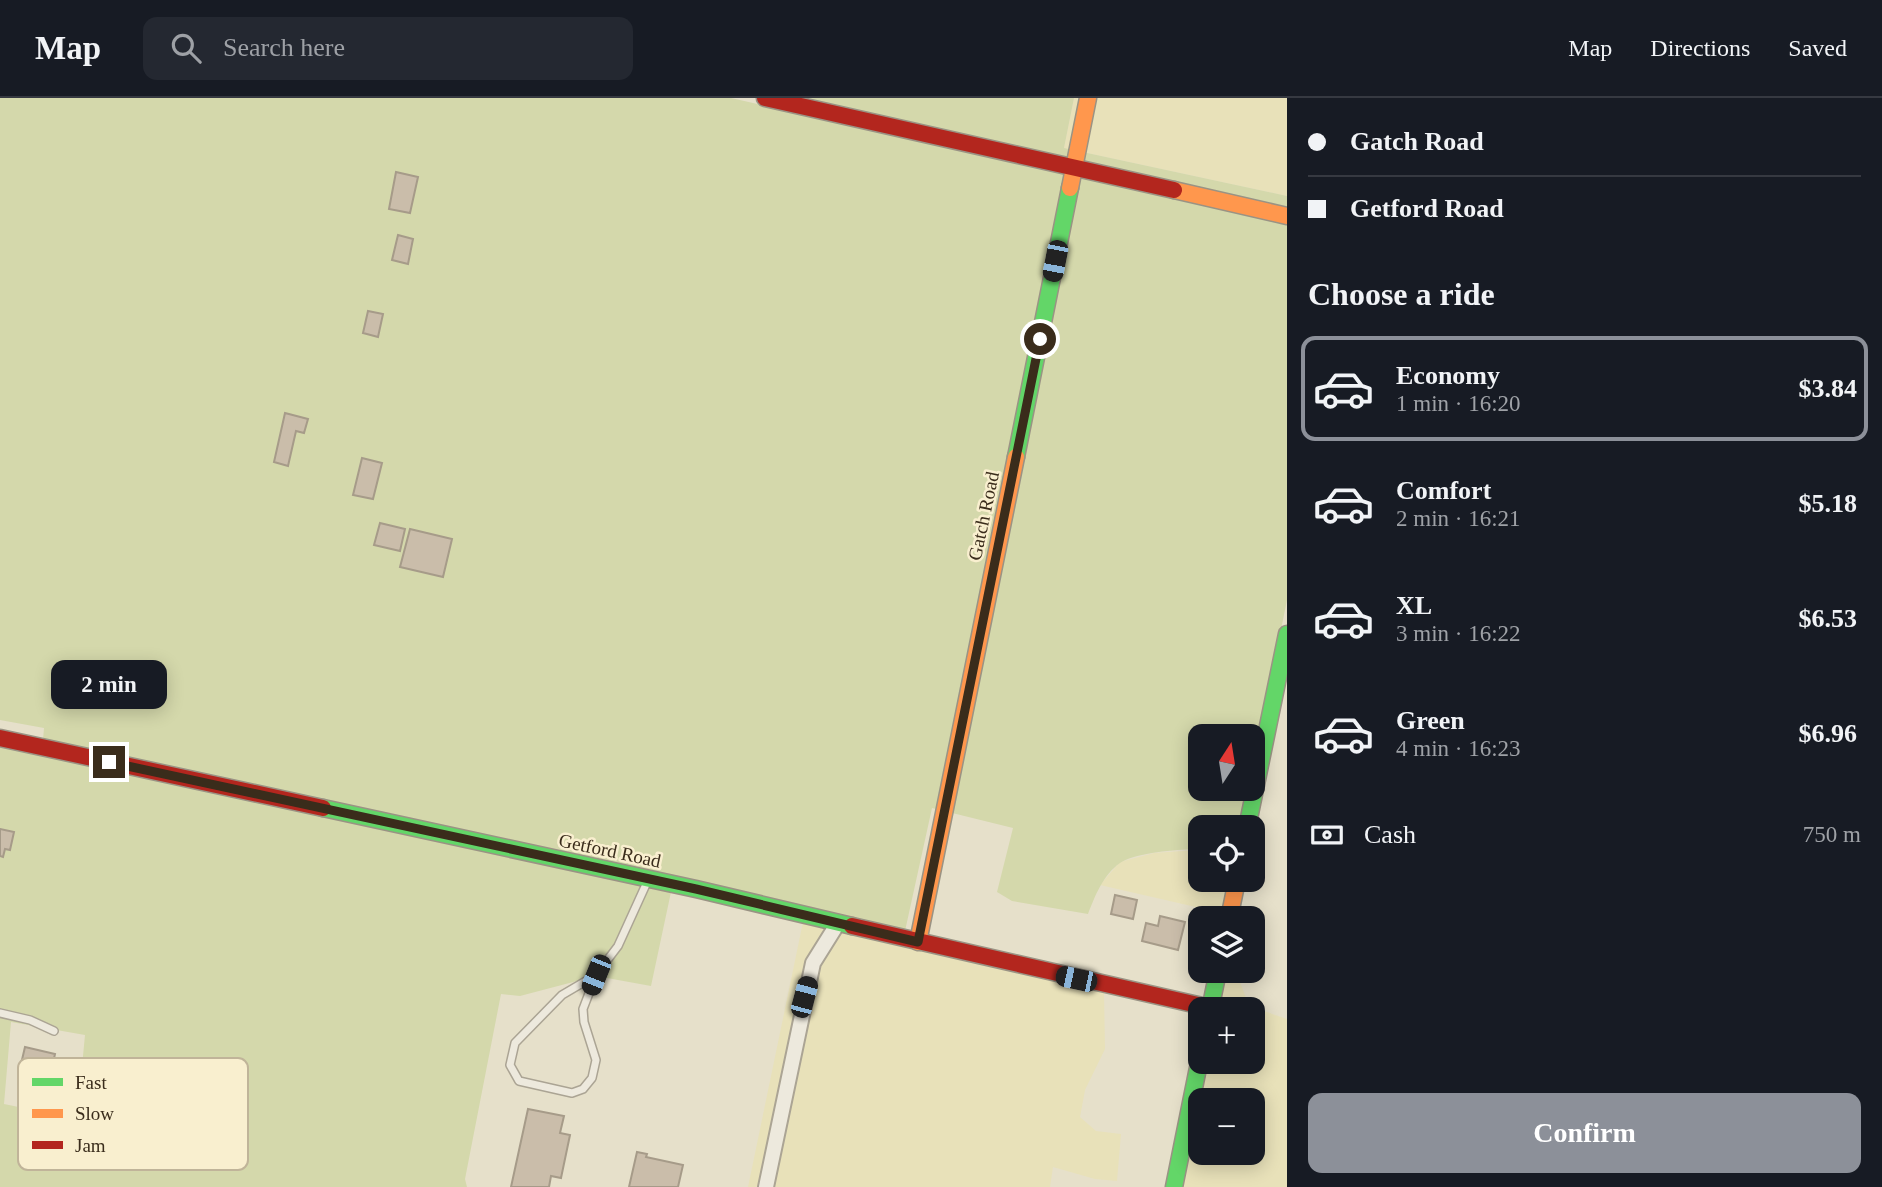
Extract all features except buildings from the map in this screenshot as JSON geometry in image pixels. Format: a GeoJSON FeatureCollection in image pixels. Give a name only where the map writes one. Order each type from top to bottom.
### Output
{"type":"FeatureCollection","features":[{"type":"Feature","properties":{"kind":"street"},"geometry":{"type":"LineString","coordinates":[[765,98],[1287,216]]}},
{"type":"Feature","properties":{"kind":"street","name":"Gatch Road"},"geometry":{"type":"LineString","coordinates":[[918,942],[1088,98]]}},
{"type":"Feature","properties":{"kind":"street"},"geometry":{"type":"LineString","coordinates":[[1250,815],[1287,634]]}},
{"type":"Feature","properties":{"kind":"street","name":"Getford Road"},"geometry":{"type":"LineString","coordinates":[[0,738],[648,879],[1188,1004]]}},
{"type":"Feature","properties":{"kind":"street"},"geometry":{"type":"LineString","coordinates":[[766,1187],[810,975],[821,947],[833,935],[838,923]]}},
{"type":"Feature","properties":{"kind":"street"},"geometry":{"type":"LineString","coordinates":[[1174,1187],[1197,1074]]}},
{"type":"Feature","properties":{"kind":"lane"},"geometry":{"type":"LineString","coordinates":[[596,975],[562,995],[515,1043],[510,1065],[519,1082],[572,1093],[583,1089],[592,1078],[596,1060],[584,1022],[583,1009],[596,975],[618,946],[648,879]]}},
{"type":"Feature","properties":{"kind":"lane"},"geometry":{"type":"LineString","coordinates":[[0,1013],[30,1020],[54,1031]]}},
{"type":"Feature","properties":{"kind":"shaded area"},"geometry":{"type":"Polygon","coordinates":[[[1074,98],[1287,98],[1287,196],[1064,148],[1074,98]]]}},
{"type":"Feature","properties":{"kind":"shaded area"},"geometry":{"type":"Polygon","coordinates":[[[1188,851],[1188,892],[1227,892],[1224,906],[1192,906],[1100,885],[1120,862],[1154,853],[1188,851]]]}},
{"type":"Feature","properties":{"kind":"shaded area"},"geometry":{"type":"Polygon","coordinates":[[[803,922],[1104,993],[1105,1049],[1085,1090],[1080,1117],[1096,1131],[1121,1134],[1117,1181],[1095,1179],[1053,1167],[1050,1187],[748,1187],[803,922]]]}},
{"type":"Feature","properties":{"kind":"shaded area"},"geometry":{"type":"Polygon","coordinates":[[[1223,983],[1240,983],[1246,997],[1220,997],[1223,983]]]}},
{"type":"Feature","properties":{"kind":"shaded area"},"geometry":{"type":"Polygon","coordinates":[[[1265,1011],[1287,1019],[1287,1187],[1181,1187],[1188,1153],[1188,1165],[1265,1165],[1265,1088],[1202,1088],[1205,1074],[1265,1074],[1265,1011]]]}},
{"type":"Feature","properties":{"kind":"green space"},"geometry":{"type":"Polygon","coordinates":[[[0,98],[731,98],[1287,224],[1287,600],[1262,724],[1188,724],[1188,802],[1246,802],[1244,815],[1188,815],[1188,850],[1136,856],[1120,863],[1104,880],[1088,914],[1012,901],[997,892],[1013,828],[932,808],[905,931],[43,740],[44,728],[0,720],[0,98]]]}},
{"type":"Feature","properties":{"kind":"green space"},"geometry":{"type":"Polygon","coordinates":[[[799,98],[1074,98],[1064,148],[1287,196],[1287,208],[799,98]]]}},
{"type":"Feature","properties":{"kind":"green space"},"geometry":{"type":"Polygon","coordinates":[[[0,746],[671,892],[651,986],[596,976],[520,996],[501,994],[465,1179],[467,1187],[0,1187],[0,746]]]}},
{"type":"Feature","properties":{"kind":"traffic: fast"},"geometry":{"type":"LineString","coordinates":[[1016,457],[1070,188]]}},
{"type":"Feature","properties":{"kind":"traffic: fast"},"geometry":{"type":"LineString","coordinates":[[1250,815],[1287,634]]}},
{"type":"Feature","properties":{"kind":"traffic: fast"},"geometry":{"type":"LineString","coordinates":[[323,808],[696,889],[852,926]]}},
{"type":"Feature","properties":{"kind":"traffic: fast"},"geometry":{"type":"LineString","coordinates":[[1213,997],[1216,983]]}},
{"type":"Feature","properties":{"kind":"traffic: fast"},"geometry":{"type":"LineString","coordinates":[[1174,1187],[1197,1074]]}},
{"type":"Feature","properties":{"kind":"traffic: slow"},"geometry":{"type":"LineString","coordinates":[[1070,188],[1088,98]]}},
{"type":"Feature","properties":{"kind":"traffic: slow"},"geometry":{"type":"LineString","coordinates":[[1174,190],[1287,216]]}},
{"type":"Feature","properties":{"kind":"traffic: slow"},"geometry":{"type":"LineString","coordinates":[[918,942],[1016,457]]}},
{"type":"Feature","properties":{"kind":"traffic: slow"},"geometry":{"type":"LineString","coordinates":[[1232,906],[1235,892]]}},
{"type":"Feature","properties":{"kind":"traffic: jam"},"geometry":{"type":"LineString","coordinates":[[765,98],[1174,190]]}},
{"type":"Feature","properties":{"kind":"traffic: jam"},"geometry":{"type":"LineString","coordinates":[[0,738],[323,808]]}},
{"type":"Feature","properties":{"kind":"traffic: jam"},"geometry":{"type":"LineString","coordinates":[[852,926],[1188,1003]]}},
{"type":"Feature","properties":{"kind":"route"},"geometry":{"type":"LineString","coordinates":[[109,762],[696,889],[918,942],[1040,339]]}}]}
